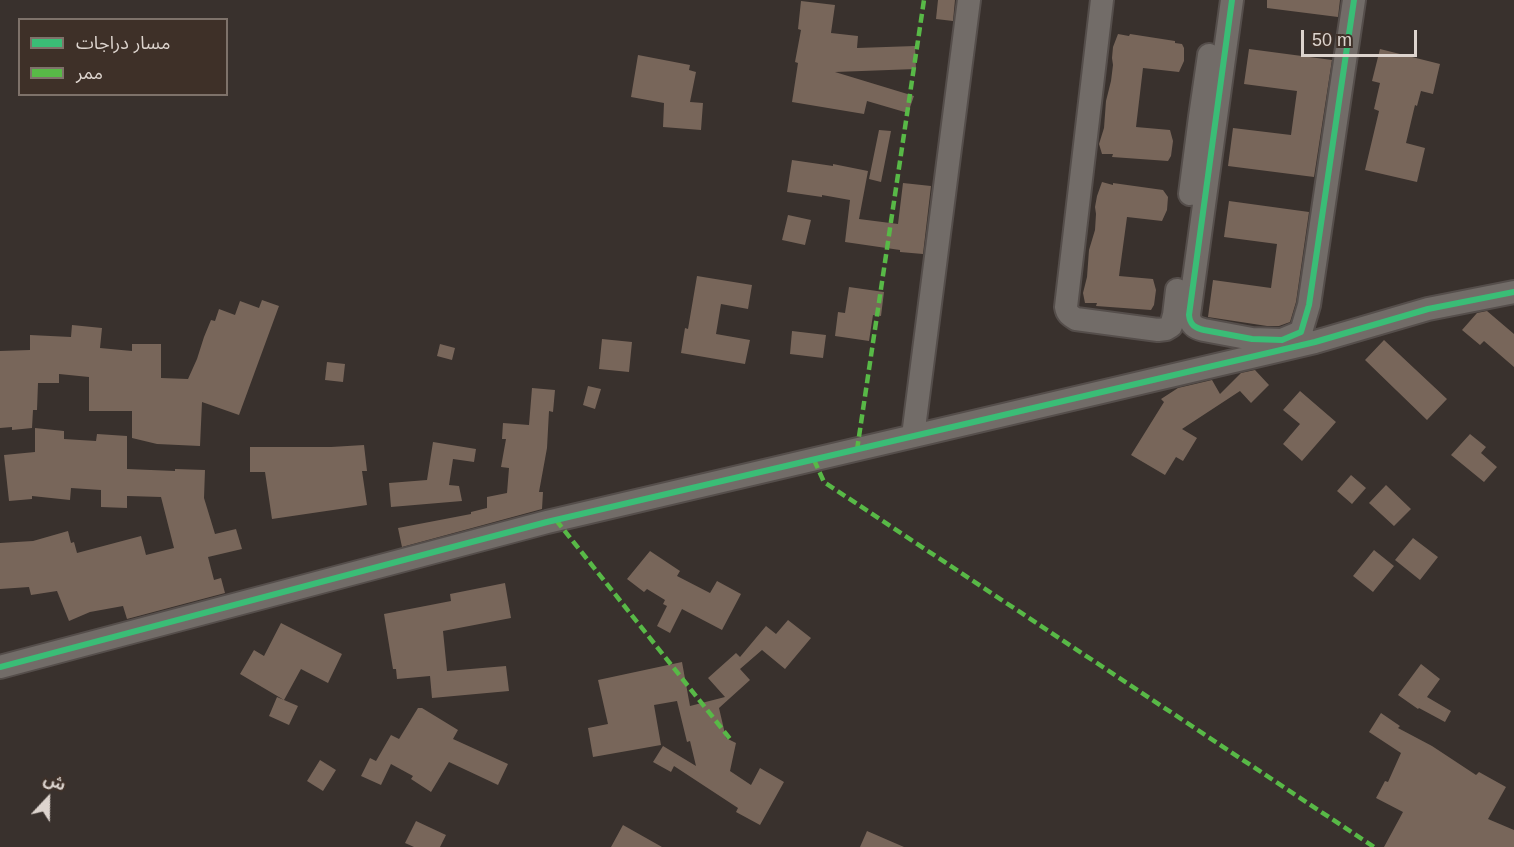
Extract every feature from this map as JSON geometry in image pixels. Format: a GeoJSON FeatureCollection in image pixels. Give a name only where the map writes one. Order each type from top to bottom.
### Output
{"type":"FeatureCollection","features":[{"type":"Feature","properties":{"kind":"street"},"geometry":{"type":"LineString","coordinates":[[913,436],[969,0]]}},
{"type":"Feature","properties":{"kind":"street"},"geometry":{"type":"LineString","coordinates":[[1101,0],[1066,307],[1069,315],[1076,319],[1158,330],[1171,326],[1174,315],[1218,0]]}},
{"type":"Feature","properties":{"kind":"street"},"geometry":{"type":"LineString","coordinates":[[1232,0],[1189,320],[1191,325],[1197,329],[1251,339],[1282,340],[1301,332],[1309,305],[1354,0]]}},
{"type":"Feature","properties":{"kind":"street"},"geometry":{"type":"LineString","coordinates":[[0,667],[547,522],[1315,342],[1428,309],[1514,292]]}},
{"type":"Feature","properties":{"kind":"building"},"geometry":{"type":"Polygon","coordinates":[[[938,0],[955,0],[953,21],[936,19],[938,0]]]}},
{"type":"Feature","properties":{"kind":"building"},"geometry":{"type":"Polygon","coordinates":[[[1267,0],[1340,0],[1338,17],[1267,8],[1267,0]]]}},
{"type":"Feature","properties":{"kind":"building"},"geometry":{"type":"Polygon","coordinates":[[[801,1],[835,5],[831,33],[858,36],[857,48],[915,46],[916,69],[835,72],[914,96],[908,113],[867,101],[864,114],[792,102],[798,63],[795,62],[801,30],[798,29],[801,1]]]}},
{"type":"Feature","properties":{"kind":"building"},"geometry":{"type":"Polygon","coordinates":[[[1118,34],[1175,41],[1175,43],[1182,44],[1184,48],[1184,61],[1179,72],[1143,68],[1136,127],[1170,130],[1173,141],[1168,161],[1112,157],[1113,154],[1102,154],[1099,144],[1104,128],[1106,101],[1111,81],[1113,47],[1118,34]]]}},
{"type":"Feature","properties":{"kind":"building"},"geometry":{"type":"Polygon","coordinates":[[[1249,49],[1332,60],[1314,177],[1228,166],[1233,128],[1291,135],[1297,91],[1244,84],[1249,49]]]}},
{"type":"Feature","properties":{"kind":"building"},"geometry":{"type":"Polygon","coordinates":[[[1380,49],[1440,64],[1433,94],[1421,91],[1417,106],[1415,105],[1406,143],[1425,148],[1417,182],[1365,170],[1379,111],[1374,109],[1380,83],[1372,81],[1380,49]]]}},
{"type":"Feature","properties":{"kind":"building"},"geometry":{"type":"Polygon","coordinates":[[[638,55],[690,65],[689,70],[696,72],[690,102],[703,103],[701,130],[663,127],[664,103],[631,97],[638,55]]]}},
{"type":"Feature","properties":{"kind":"building"},"geometry":{"type":"Polygon","coordinates":[[[879,130],[891,131],[881,182],[869,179],[879,130]]]}},
{"type":"Feature","properties":{"kind":"building"},"geometry":{"type":"Polygon","coordinates":[[[792,160],[833,166],[833,164],[868,171],[859,219],[898,224],[903,183],[931,186],[923,254],[845,242],[850,200],[787,192],[792,160]]]}},
{"type":"Feature","properties":{"kind":"building"},"geometry":{"type":"Polygon","coordinates":[[[1102,182],[1163,190],[1168,197],[1167,210],[1162,221],[1127,217],[1119,276],[1153,279],[1156,290],[1151,310],[1096,306],[1097,303],[1085,303],[1083,293],[1089,250],[1095,230],[1095,207],[1102,182]]]}},
{"type":"Feature","properties":{"kind":"building"},"geometry":{"type":"Polygon","coordinates":[[[1229,201],[1309,212],[1296,302],[1290,322],[1279,326],[1267,326],[1208,317],[1213,280],[1271,288],[1277,244],[1224,237],[1229,201]]]}},
{"type":"Feature","properties":{"kind":"building"},"geometry":{"type":"Polygon","coordinates":[[[788,215],[811,220],[805,245],[782,240],[788,215]]]}},
{"type":"Feature","properties":{"kind":"building"},"geometry":{"type":"Polygon","coordinates":[[[697,276],[752,285],[748,309],[721,304],[716,334],[750,340],[745,364],[681,353],[685,328],[688,329],[697,276]]]}},
{"type":"Feature","properties":{"kind":"building"},"geometry":{"type":"Polygon","coordinates":[[[849,287],[884,292],[881,316],[873,315],[869,341],[835,336],[838,312],[845,313],[849,287]]]}},
{"type":"Feature","properties":{"kind":"building"},"geometry":{"type":"Polygon","coordinates":[[[262,300],[279,306],[239,415],[202,402],[200,446],[157,444],[132,438],[132,411],[89,411],[89,377],[59,374],[59,383],[38,383],[37,410],[33,410],[32,428],[12,430],[12,427],[0,428],[0,351],[30,350],[30,335],[71,337],[72,325],[102,328],[100,348],[132,351],[132,344],[161,344],[161,378],[188,379],[211,320],[215,321],[219,309],[235,315],[240,301],[259,308],[262,300]]]}},
{"type":"Feature","properties":{"kind":"building"},"geometry":{"type":"Polygon","coordinates":[[[1487,311],[1514,334],[1514,367],[1484,341],[1480,345],[1462,330],[1477,313],[1487,311]]]}},
{"type":"Feature","properties":{"kind":"building"},"geometry":{"type":"Polygon","coordinates":[[[792,331],[826,335],[823,358],[790,354],[792,331]]]}},
{"type":"Feature","properties":{"kind":"building"},"geometry":{"type":"Polygon","coordinates":[[[602,339],[632,342],[629,372],[599,369],[602,339]]]}},
{"type":"Feature","properties":{"kind":"building"},"geometry":{"type":"Polygon","coordinates":[[[1384,340],[1447,399],[1427,420],[1365,360],[1384,340]]]}},
{"type":"Feature","properties":{"kind":"building"},"geometry":{"type":"Polygon","coordinates":[[[440,344],[455,348],[452,360],[437,356],[440,344]]]}},
{"type":"Feature","properties":{"kind":"building"},"geometry":{"type":"Polygon","coordinates":[[[327,362],[345,364],[343,382],[325,380],[327,362]]]}},
{"type":"Feature","properties":{"kind":"building"},"geometry":{"type":"Polygon","coordinates":[[[1255,370],[1269,385],[1251,403],[1240,391],[1182,429],[1197,438],[1183,461],[1176,457],[1165,475],[1131,455],[1164,402],[1161,399],[1178,388],[1212,380],[1220,394],[1241,373],[1255,370]]]}},
{"type":"Feature","properties":{"kind":"building"},"geometry":{"type":"Polygon","coordinates":[[[588,386],[601,389],[595,409],[583,405],[588,386]]]}},
{"type":"Feature","properties":{"kind":"building"},"geometry":{"type":"Polygon","coordinates":[[[532,388],[555,390],[553,412],[549,411],[547,448],[539,492],[543,492],[542,509],[402,547],[398,528],[471,514],[471,512],[487,508],[487,497],[507,493],[509,468],[501,467],[506,439],[502,439],[503,423],[529,425],[532,388]]]}},
{"type":"Feature","properties":{"kind":"building"},"geometry":{"type":"Polygon","coordinates":[[[1300,391],[1336,422],[1302,461],[1283,444],[1300,424],[1283,410],[1300,391]]]}},
{"type":"Feature","properties":{"kind":"building"},"geometry":{"type":"Polygon","coordinates":[[[35,428],[64,431],[64,439],[96,441],[97,434],[127,436],[127,469],[205,470],[204,498],[215,534],[236,529],[242,549],[208,557],[214,580],[221,578],[225,593],[127,619],[123,606],[90,612],[69,621],[57,591],[31,595],[29,587],[0,589],[0,543],[33,541],[68,531],[77,553],[141,536],[146,555],[174,548],[161,497],[127,496],[127,508],[101,507],[101,490],[71,488],[70,500],[32,496],[32,499],[9,501],[4,455],[35,452],[35,428]]]}},
{"type":"Feature","properties":{"kind":"building"},"geometry":{"type":"Polygon","coordinates":[[[1470,434],[1486,447],[1481,453],[1497,467],[1484,482],[1451,455],[1470,434]]]}},
{"type":"Feature","properties":{"kind":"building"},"geometry":{"type":"Polygon","coordinates":[[[433,442],[476,449],[474,462],[453,459],[449,485],[459,486],[462,501],[391,507],[389,483],[427,480],[433,442]]]}},
{"type":"Feature","properties":{"kind":"building"},"geometry":{"type":"Polygon","coordinates":[[[364,445],[367,471],[362,471],[367,505],[272,519],[265,472],[250,472],[250,447],[364,445]]]}},
{"type":"Feature","properties":{"kind":"building"},"geometry":{"type":"Polygon","coordinates":[[[1351,475],[1366,488],[1352,504],[1337,491],[1351,475]]]}},
{"type":"Feature","properties":{"kind":"building"},"geometry":{"type":"Polygon","coordinates":[[[1386,485],[1411,509],[1394,526],[1369,503],[1386,485]]]}},
{"type":"Feature","properties":{"kind":"building"},"geometry":{"type":"Polygon","coordinates":[[[1413,538],[1438,557],[1420,580],[1395,560],[1413,538]]]}},
{"type":"Feature","properties":{"kind":"building"},"geometry":{"type":"Polygon","coordinates":[[[1374,550],[1394,566],[1373,592],[1353,576],[1374,550]]]}},
{"type":"Feature","properties":{"kind":"building"},"geometry":{"type":"Polygon","coordinates":[[[650,551],[680,571],[677,576],[710,593],[717,581],[741,594],[722,630],[682,609],[670,633],[657,626],[667,606],[663,604],[665,600],[647,589],[644,592],[627,579],[650,551]]]}},
{"type":"Feature","properties":{"kind":"building"},"geometry":{"type":"Polygon","coordinates":[[[505,583],[511,618],[443,631],[447,671],[506,666],[509,691],[432,698],[430,676],[397,679],[396,669],[393,669],[384,614],[451,601],[450,594],[505,583]]]}},
{"type":"Feature","properties":{"kind":"building"},"geometry":{"type":"Polygon","coordinates":[[[788,620],[811,638],[785,669],[762,650],[740,669],[750,680],[719,708],[726,738],[736,743],[730,771],[751,785],[760,768],[784,782],[760,825],[736,812],[738,808],[674,766],[671,772],[653,762],[663,746],[696,766],[690,741],[687,742],[677,701],[654,705],[661,745],[593,757],[588,728],[608,724],[598,680],[682,662],[690,706],[725,697],[708,678],[736,653],[740,657],[766,626],[776,634],[788,620]]]}},
{"type":"Feature","properties":{"kind":"building"},"geometry":{"type":"Polygon","coordinates":[[[281,623],[342,654],[328,683],[301,669],[284,700],[240,674],[254,650],[264,656],[281,623]]]}},
{"type":"Feature","properties":{"kind":"building"},"geometry":{"type":"Polygon","coordinates":[[[1421,664],[1440,679],[1427,697],[1451,711],[1445,722],[1418,709],[1398,695],[1421,664]]]}},
{"type":"Feature","properties":{"kind":"building"},"geometry":{"type":"Polygon","coordinates":[[[277,697],[298,706],[289,725],[269,716],[277,697]]]}},
{"type":"Feature","properties":{"kind":"building"},"geometry":{"type":"Polygon","coordinates":[[[418,708],[422,708],[458,730],[453,739],[508,764],[498,785],[449,762],[431,792],[411,779],[413,776],[391,764],[381,785],[361,776],[370,758],[376,761],[391,735],[399,739],[418,708]]]}},
{"type":"Feature","properties":{"kind":"building"},"geometry":{"type":"Polygon","coordinates":[[[1381,713],[1400,726],[1398,728],[1432,746],[1476,775],[1479,772],[1506,787],[1488,819],[1514,830],[1514,847],[1384,847],[1403,812],[1376,798],[1385,781],[1388,782],[1401,753],[1369,732],[1381,713]]]}},
{"type":"Feature","properties":{"kind":"building"},"geometry":{"type":"Polygon","coordinates":[[[320,760],[336,770],[323,791],[307,781],[320,760]]]}},
{"type":"Feature","properties":{"kind":"building"},"geometry":{"type":"Polygon","coordinates":[[[416,821],[446,835],[440,847],[414,847],[405,843],[416,821]]]}},
{"type":"Feature","properties":{"kind":"building"},"geometry":{"type":"Polygon","coordinates":[[[623,825],[662,847],[611,847],[623,825]]]}},
{"type":"Feature","properties":{"kind":"building"},"geometry":{"type":"Polygon","coordinates":[[[867,831],[904,847],[860,847],[867,831]]]}},
{"type":"Feature","properties":{"kind":"marked path"},"geometry":{"type":"LineString","coordinates":[[857,450],[924,0]]}},
{"type":"Feature","properties":{"kind":"marked path"},"geometry":{"type":"LineString","coordinates":[[814,460],[824,482],[1374,847]]}},
{"type":"Feature","properties":{"kind":"marked path"},"geometry":{"type":"LineString","coordinates":[[556,520],[731,740]]}},
{"type":"Feature","properties":{"kind":"cycle path"},"geometry":{"type":"LineString","coordinates":[[1232,0],[1189,315],[1192,324],[1201,329],[1252,339],[1282,340],[1301,332],[1309,305],[1354,0]]}},
{"type":"Feature","properties":{"kind":"cycle path"},"geometry":{"type":"LineString","coordinates":[[0,667],[547,522],[1315,342],[1428,309],[1514,292]]}}]}
